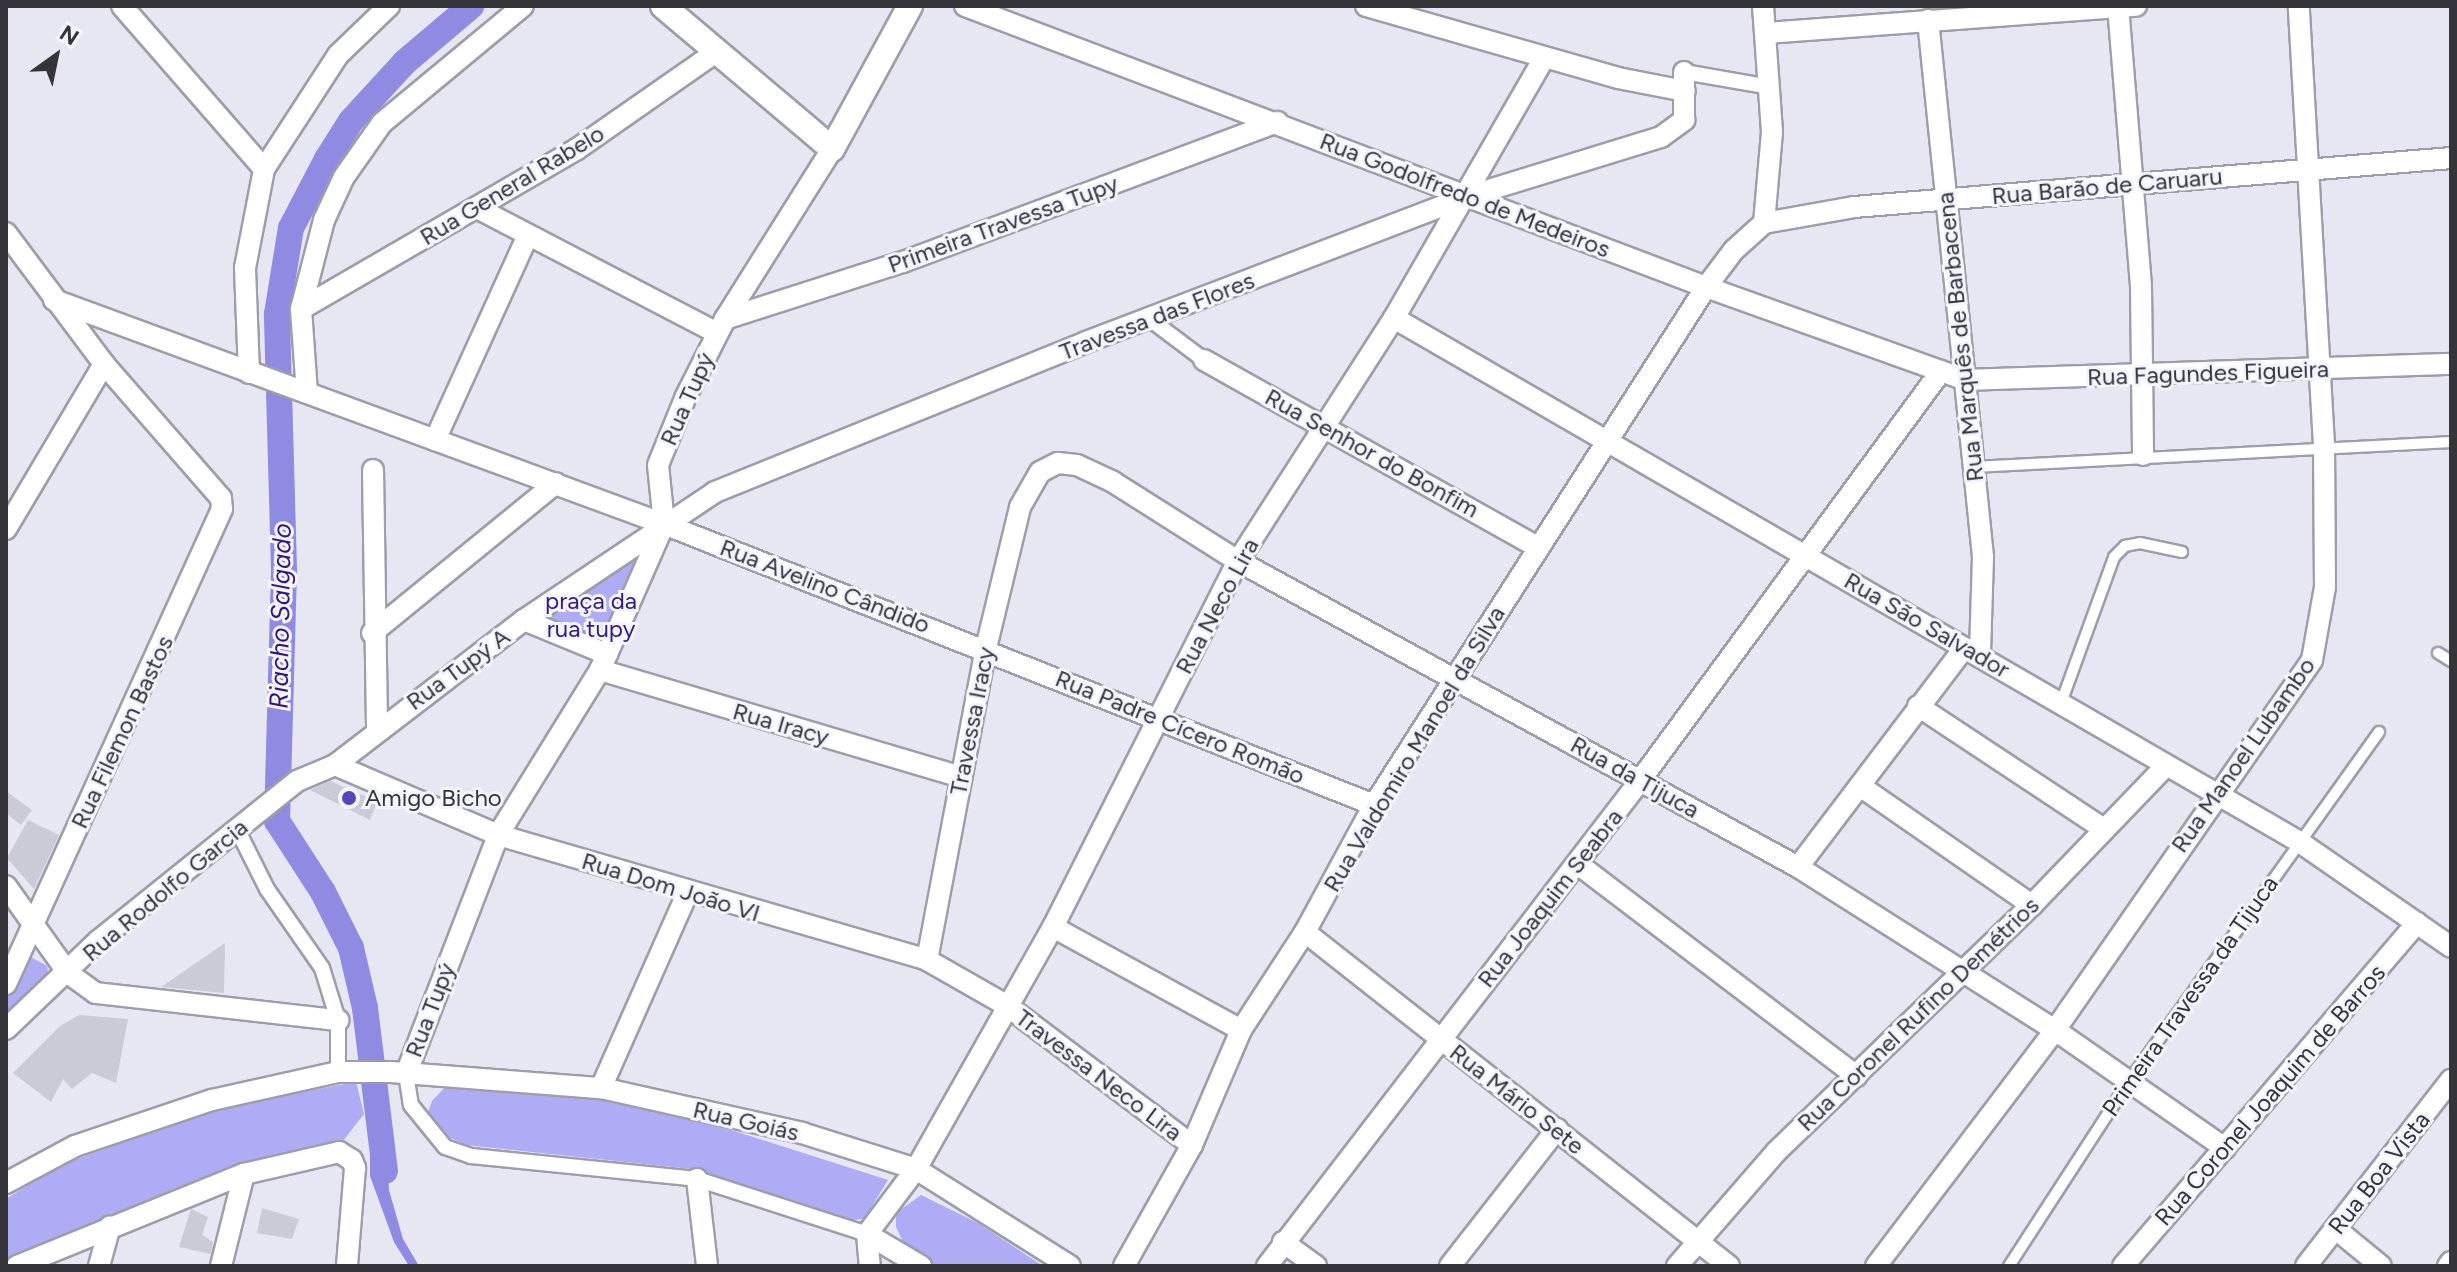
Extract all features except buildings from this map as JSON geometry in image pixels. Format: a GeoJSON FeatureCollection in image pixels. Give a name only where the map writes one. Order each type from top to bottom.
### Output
{"type":"FeatureCollection","features":[{"type":"Feature","properties":{"kind":"street"},"geometry":{"type":"LineString","coordinates":[[122,6],[264,169]]}},
{"type":"Feature","properties":{"kind":"street"},"geometry":{"type":"LineString","coordinates":[[254,374],[245,268],[264,169],[338,55],[389,6]]}},
{"type":"Feature","properties":{"kind":"street"},"geometry":{"type":"LineString","coordinates":[[307,393],[301,309],[324,220],[359,154],[422,86],[523,6]]}},
{"type":"Feature","properties":{"kind":"street"},"geometry":{"type":"LineString","coordinates":[[663,6],[832,149]]}},
{"type":"Feature","properties":{"kind":"street","name":"Rua Tupý"},"geometry":{"type":"LineString","coordinates":[[398,1073],[498,835],[603,662],[664,524],[658,465],[721,326],[832,149],[910,6]]}},
{"type":"Feature","properties":{"kind":"street","name":"Rua Godolfredo de Medeiros"},"geometry":{"type":"LineString","coordinates":[[965,6],[1278,122],[1706,287],[1966,380]]}},
{"type":"Feature","properties":{"kind":"street"},"geometry":{"type":"LineString","coordinates":[[1366,6],[1544,58],[1684,82],[1770,87]]}},
{"type":"Feature","properties":{"kind":"street"},"geometry":{"type":"LineString","coordinates":[[1763,6],[1770,87],[1770,189],[1764,223]]}},
{"type":"Feature","properties":{"kind":"street","name":"Rua Manoel Lubambo"},"geometry":{"type":"LineString","coordinates":[[1876,1266],[2055,1030],[2215,795],[2312,660],[2325,587],[2324,445],[2299,6]]}},
{"type":"Feature","properties":{"kind":"street"},"geometry":{"type":"LineString","coordinates":[[1766,33],[2124,7],[2144,377],[2143,455]]}},
{"type":"Feature","properties":{"kind":"street","name":"Rua Marquês de Barbacena"},"geometry":{"type":"LineString","coordinates":[[1928,20],[1983,557],[1972,651]]}},
{"type":"Feature","properties":{"kind":"street","name":"Rua General Rabelo"},"geometry":{"type":"LineString","coordinates":[[301,309],[479,209],[716,52]]}},
{"type":"Feature","properties":{"kind":"street","name":"Rua Neco Lira"},"geometry":{"type":"LineString","coordinates":[[867,1234],[916,1169],[1006,1005],[1053,927],[1238,561],[1394,318],[1544,58]]}},
{"type":"Feature","properties":{"kind":"street","name":"Travessa das Flores"},"geometry":{"type":"LineString","coordinates":[[664,524],[715,492],[1466,197],[1661,137],[1684,120],[1684,82]]}},
{"type":"Feature","properties":{"kind":"street","name":"Primeira Travessa Tupy"},"geometry":{"type":"LineString","coordinates":[[721,326],[903,262],[1278,122]]}},
{"type":"Feature","properties":{"kind":"street","name":"Rua Barão de Caruaru"},"geometry":{"type":"LineString","coordinates":[[1764,223],[1854,207],[2451,158]]}},
{"type":"Feature","properties":{"kind":"street"},"geometry":{"type":"LineString","coordinates":[[479,209],[527,237],[721,326]]}},
{"type":"Feature","properties":{"kind":"street","name":"Rua Valdomiro Manoel da Silva"},"geometry":{"type":"LineString","coordinates":[[1124,1266],[1192,1145],[1241,1030],[1305,932],[1374,805],[1706,287],[1734,250],[1764,223]]}},
{"type":"Feature","properties":{"kind":"street"},"geometry":{"type":"LineString","coordinates":[[6,233],[104,364],[6,529]]}},
{"type":"Feature","properties":{"kind":"street"},"geometry":{"type":"LineString","coordinates":[[435,440],[527,237]]}},
{"type":"Feature","properties":{"kind":"street","name":"Rua Avelino Cândido"},"geometry":{"type":"LineString","coordinates":[[54,300],[556,483],[986,648]]}},
{"type":"Feature","properties":{"kind":"street","name":"Rua São Salvador"},"geometry":{"type":"LineString","coordinates":[[1394,318],[1972,651],[2165,767],[2298,841],[2451,947]]}},
{"type":"Feature","properties":{"kind":"street"},"geometry":{"type":"LineString","coordinates":[[1151,320],[1204,360]]}},
{"type":"Feature","properties":{"kind":"street","name":"Rua Senhor do Bonfim"},"geometry":{"type":"LineString","coordinates":[[1204,360],[1539,548]]}},
{"type":"Feature","properties":{"kind":"street","name":"Rua Filemon Bastos"},"geometry":{"type":"LineString","coordinates":[[6,984],[222,509],[208,481],[104,364]]}},
{"type":"Feature","properties":{"kind":"street","name":"Rua Fagundes Figueira"},"geometry":{"type":"LineString","coordinates":[[1966,380],[2144,377],[2451,364]]}},
{"type":"Feature","properties":{"kind":"street","name":"Rua Joaquim Seabra"},"geometry":{"type":"LineString","coordinates":[[1267,1266],[1578,864],[1803,553],[1941,371]]}},
{"type":"Feature","properties":{"kind":"street","name":"Rua da Tijuca"},"geometry":{"type":"LineString","coordinates":[[1030,486],[1040,472],[1058,463],[1077,465],[1113,482],[1238,561],[1798,867],[2055,1030],[2127,1084],[2225,1148]]}},
{"type":"Feature","properties":{"kind":"street"},"geometry":{"type":"LineString","coordinates":[[373,470],[372,633],[377,728]]}},
{"type":"Feature","properties":{"kind":"street"},"geometry":{"type":"LineString","coordinates":[[372,633],[556,483]]}},
{"type":"Feature","properties":{"kind":"street","name":"Travessa Iracy"},"geometry":{"type":"LineString","coordinates":[[927,960],[986,648],[1020,507],[1030,486]]}},
{"type":"Feature","properties":{"kind":"street","name":"Rua Tupý A"},"geometry":{"type":"LineString","coordinates":[[335,765],[377,728],[524,620],[664,524]]}},
{"type":"Feature","properties":{"kind":"street","name":"Rua Iracy"},"geometry":{"type":"LineString","coordinates":[[524,620],[603,662],[961,777]]}},
{"type":"Feature","properties":{"kind":"street","name":"Rua Padre Cícero Romão"},"geometry":{"type":"LineString","coordinates":[[986,648],[1374,805]]}},
{"type":"Feature","properties":{"kind":"street"},"geometry":{"type":"LineString","coordinates":[[1798,867],[1918,706],[1972,651]]}},
{"type":"Feature","properties":{"kind":"street"},"geometry":{"type":"LineString","coordinates":[[1918,706],[2104,829]]}},
{"type":"Feature","properties":{"kind":"street","name":"Rua Dom João VI"},"geometry":{"type":"LineString","coordinates":[[335,765],[498,835],[687,894],[927,960],[1006,1005]]}},
{"type":"Feature","properties":{"kind":"street","name":"Rua Rodolfo Garcia"},"geometry":{"type":"LineString","coordinates":[[6,1029],[98,941],[258,812],[297,781],[335,765]]}},
{"type":"Feature","properties":{"kind":"street","name":"Rua Coronel Rufino Demétrios"},"geometry":{"type":"LineString","coordinates":[[1677,1266],[1776,1152],[2032,905],[2165,767]]}},
{"type":"Feature","properties":{"kind":"street"},"geometry":{"type":"LineString","coordinates":[[1860,786],[2032,905]]}},
{"type":"Feature","properties":{"kind":"street"},"geometry":{"type":"LineString","coordinates":[[238,831],[267,889],[322,968],[338,1020],[348,1072]]}},
{"type":"Feature","properties":{"kind":"street"},"geometry":{"type":"LineString","coordinates":[[1578,864],[1856,1076]]}},
{"type":"Feature","properties":{"kind":"street"},"geometry":{"type":"LineString","coordinates":[[6,886],[68,973],[96,993],[126,999],[338,1020]]}},
{"type":"Feature","properties":{"kind":"street"},"geometry":{"type":"LineString","coordinates":[[601,1088],[687,894]]}},
{"type":"Feature","properties":{"kind":"street","name":"Rua Coronel Joaquim de Barros"},"geometry":{"type":"LineString","coordinates":[[2123,1266],[2417,923]]}},
{"type":"Feature","properties":{"kind":"street"},"geometry":{"type":"LineString","coordinates":[[1053,927],[1241,1030]]}},
{"type":"Feature","properties":{"kind":"street","name":"Rua Mário Sete"},"geometry":{"type":"LineString","coordinates":[[1305,932],[1729,1266]]}},
{"type":"Feature","properties":{"kind":"street","name":"Travessa Neco Lira"},"geometry":{"type":"LineString","coordinates":[[1006,1005],[1192,1145]]}},
{"type":"Feature","properties":{"kind":"street","name":"Rua Goiás"},"geometry":{"type":"LineString","coordinates":[[6,1183],[104,1135],[212,1100],[348,1072],[601,1088],[802,1133],[916,1169],[1070,1266]]}},
{"type":"Feature","properties":{"kind":"street"},"geometry":{"type":"LineString","coordinates":[[398,1073],[411,1105],[445,1147],[471,1156],[697,1179],[867,1234],[921,1266]]}},
{"type":"Feature","properties":{"kind":"street","name":"Rua Boa Vista"},"geometry":{"type":"LineString","coordinates":[[2306,1266],[2451,1080]]}},
{"type":"Feature","properties":{"kind":"street"},"geometry":{"type":"LineString","coordinates":[[1450,1266],[1557,1129]]}},
{"type":"Feature","properties":{"kind":"street"},"geometry":{"type":"LineString","coordinates":[[17,1266],[244,1174],[333,1152],[349,1157],[355,1168],[347,1266]]}},
{"type":"Feature","properties":{"kind":"street"},"geometry":{"type":"LineString","coordinates":[[221,1266],[244,1174]]}},
{"type":"Feature","properties":{"kind":"street"},"geometry":{"type":"LineString","coordinates":[[697,1179],[707,1266]]}},
{"type":"Feature","properties":{"kind":"street"},"geometry":{"type":"LineString","coordinates":[[99,1266],[110,1226]]}},
{"type":"Feature","properties":{"kind":"street"},"geometry":{"type":"LineString","coordinates":[[2336,1229],[2381,1266]]}},
{"type":"Feature","properties":{"kind":"street"},"geometry":{"type":"LineString","coordinates":[[867,1234],[870,1266]]}},
{"type":"Feature","properties":{"kind":"street"},"geometry":{"type":"LineString","coordinates":[[1283,1242],[1316,1266]]}},
{"type":"Feature","properties":{"kind":"lane"},"geometry":{"type":"LineString","coordinates":[[1974,467],[2324,445],[2451,442]]}},
{"type":"Feature","properties":{"kind":"lane"},"geometry":{"type":"LineString","coordinates":[[2061,703],[2114,557],[2125,546],[2140,543],[2182,552]]}},
{"type":"Feature","properties":{"kind":"lane"},"geometry":{"type":"LineString","coordinates":[[2438,653],[2451,661]]}},
{"type":"Feature","properties":{"kind":"lane","name":"Primeira Travessa da Tijuca"},"geometry":{"type":"LineString","coordinates":[[2009,1266],[2127,1084],[2298,841],[2379,732]]}},
{"type":"Feature","properties":{"kind":"green space","name":"praça da rua tupy"},"geometry":{"type":"Polygon","coordinates":[[[664,524],[607,654],[528,617],[664,524]]]}},
{"type":"Feature","properties":{"kind":"green space"},"geometry":{"type":"Polygon","coordinates":[[[31,957],[47,966],[48,973],[6,1017],[6,995],[31,957]]]}},
{"type":"Feature","properties":{"kind":"green space"},"geometry":{"type":"Polygon","coordinates":[[[356,1082],[364,1114],[339,1146],[246,1164],[6,1259],[6,1199],[58,1166],[217,1108],[356,1082]]]}},
{"type":"Feature","properties":{"kind":"green space"},"geometry":{"type":"Polygon","coordinates":[[[450,1082],[614,1099],[684,1115],[888,1180],[864,1219],[850,1220],[691,1169],[466,1145],[446,1136],[427,1115],[432,1101],[450,1082]]]}},
{"type":"Feature","properties":{"kind":"green space"},"geometry":{"type":"Polygon","coordinates":[[[921,1195],[978,1223],[1043,1266],[935,1266],[903,1242],[896,1227],[896,1213],[921,1195]]]}},
{"type":"Feature","properties":{"kind":"shaded area"},"geometry":{"type":"Polygon","coordinates":[[[386,1135],[389,1190],[403,1239],[419,1266],[409,1266],[394,1242],[370,1176],[370,1136],[386,1135]]]}},
{"type":"Feature","properties":{"kind":"waterway","name":"Riacho Salgado"},"geometry":{"type":"LineString","coordinates":[[385,1171],[365,1008],[351,948],[323,892],[277,821],[284,570],[277,314],[291,228],[327,159],[351,121],[405,62],[471,6]]}},
{"type":"Feature","properties":{"kind":"place","name":"Amigo Bicho"},"geometry":{"type":"Point","coordinates":[349,798]}}]}
